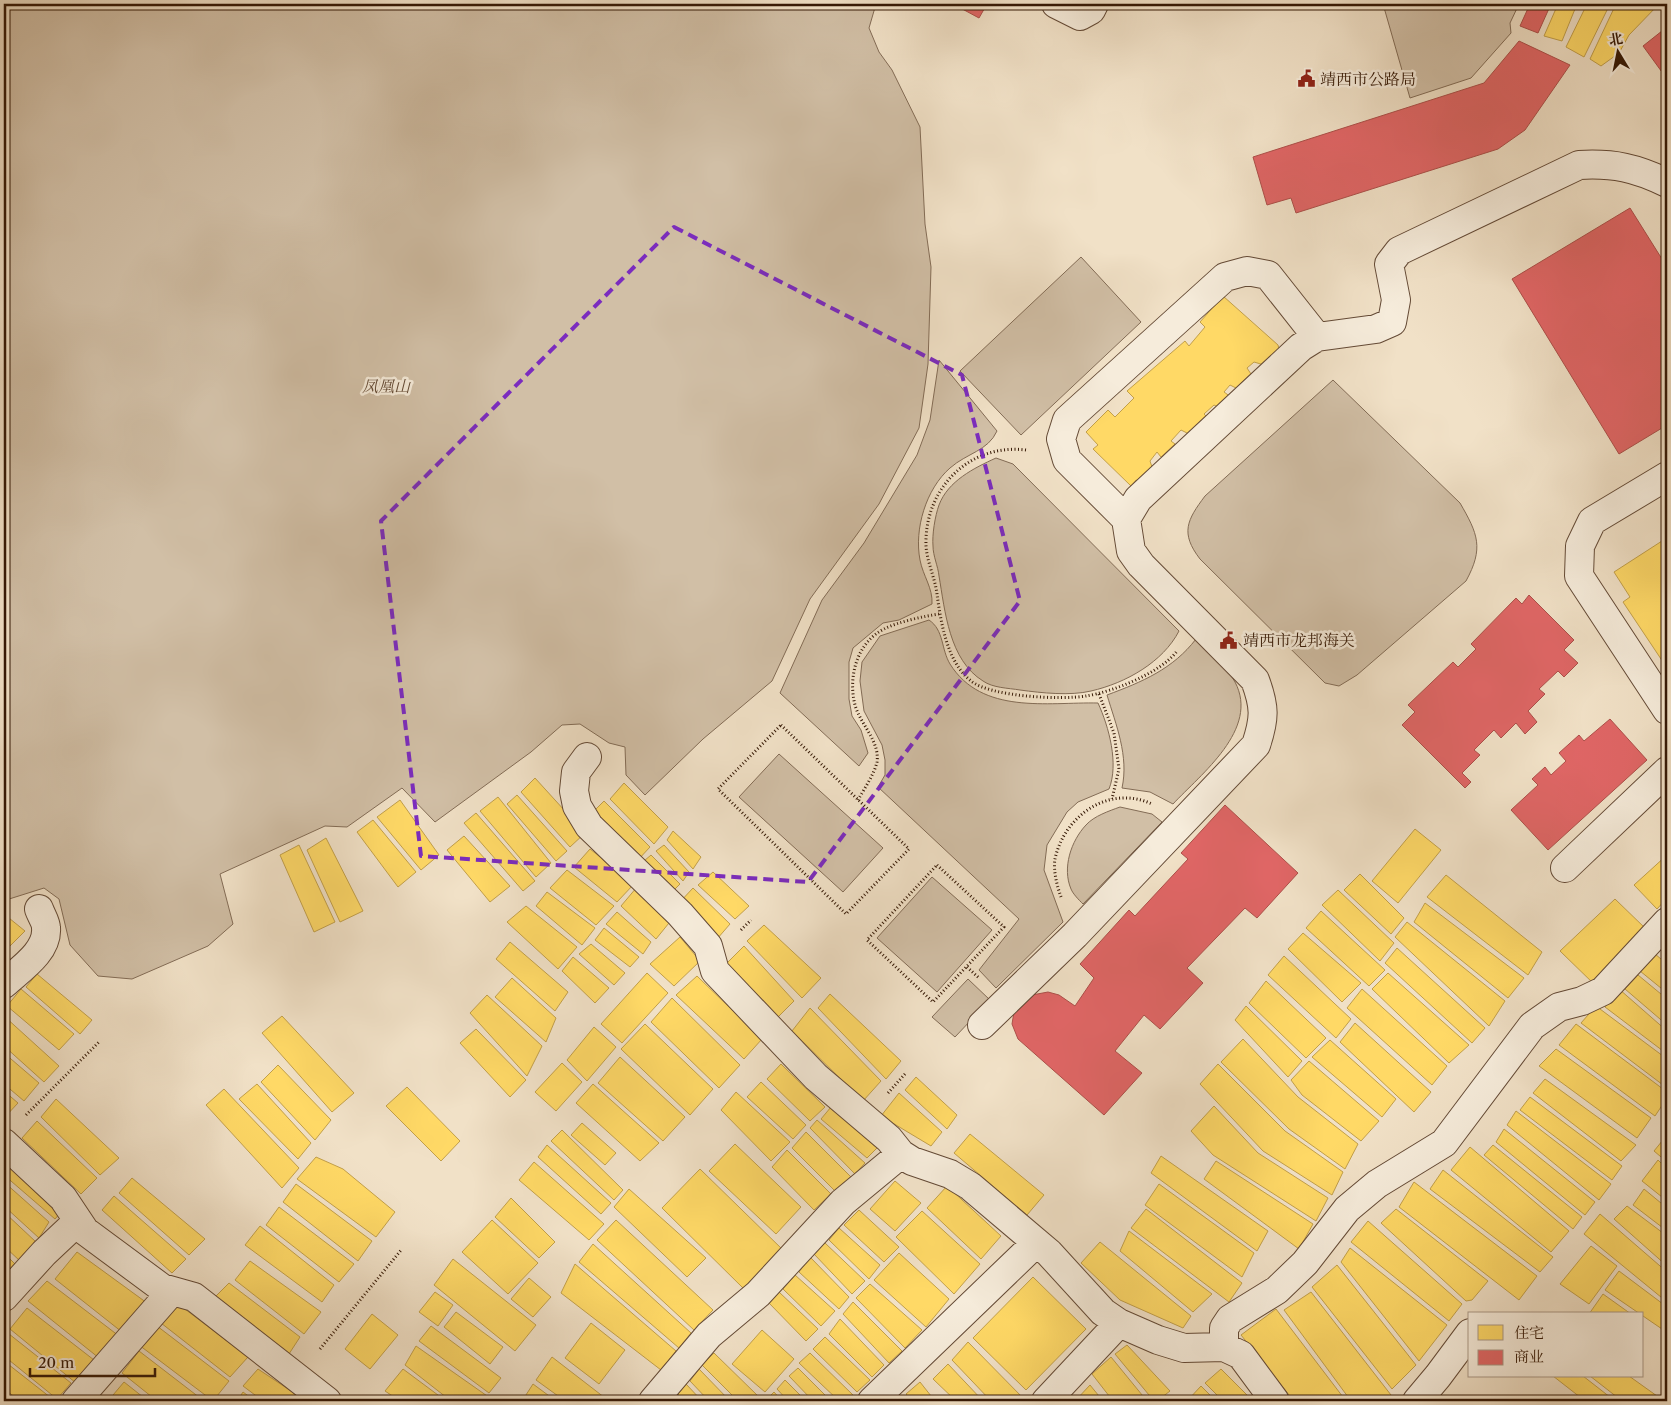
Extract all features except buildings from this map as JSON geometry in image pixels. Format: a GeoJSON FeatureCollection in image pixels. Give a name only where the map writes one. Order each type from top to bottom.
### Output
{"type":"FeatureCollection","features":[{"type":"Feature","properties":{"kind":"street"},"geometry":{"type":"LineString","coordinates":[[1056,4],[1080,16],[1091,10],[1094,4]]}},
{"type":"Feature","properties":{"kind":"street"},"geometry":{"type":"LineString","coordinates":[[1126,519],[1138,499],[1184,454],[1302,347],[1317,337],[1376,329],[1392,322],[1396,300],[1389,264],[1399,251],[1579,164],[1609,164],[1642,171],[1667,183]]}},
{"type":"Feature","properties":{"kind":"street"},"geometry":{"type":"LineString","coordinates":[[982,1025],[1074,935],[1256,745],[1264,724],[1263,703],[1255,680],[1141,565],[1131,551],[1126,519],[1066,460],[1061,439],[1067,420],[1225,278],[1247,272],[1268,276],[1317,337]]}},
{"type":"Feature","properties":{"kind":"street"},"geometry":{"type":"LineString","coordinates":[[1667,476],[1592,521],[1580,546],[1579,576],[1667,710]]}},
{"type":"Feature","properties":{"kind":"street"},"geometry":{"type":"LineString","coordinates":[[587,757],[576,772],[574,791],[576,806],[589,826],[680,914],[708,946],[715,971],[786,1046],[854,1111],[889,1139],[900,1154],[912,1162],[950,1174],[970,1186],[1068,1272],[1103,1312],[1119,1323],[1158,1340],[1184,1348],[1224,1347],[1240,1355],[1274,1401]]}},
{"type":"Feature","properties":{"kind":"street"},"geometry":{"type":"LineString","coordinates":[[1565,868],[1667,771]]}},
{"type":"Feature","properties":{"kind":"street"},"geometry":{"type":"LineString","coordinates":[[4,984],[34,957],[44,941],[46,928],[39,909]]}},
{"type":"Feature","properties":{"kind":"street"},"geometry":{"type":"LineString","coordinates":[[1224,1347],[1224,1328],[1230,1319],[1276,1290],[1306,1263],[1347,1209],[1377,1184],[1444,1143],[1532,1026],[1559,1007],[1582,1001],[1603,990],[1667,922]]}},
{"type":"Feature","properties":{"kind":"street"},"geometry":{"type":"LineString","coordinates":[[4,1144],[63,1198],[72,1209],[77,1222],[86,1232],[154,1283],[172,1291],[194,1297],[326,1401]]}},
{"type":"Feature","properties":{"kind":"street"},"geometry":{"type":"LineString","coordinates":[[652,1401],[709,1336],[728,1317],[758,1294],[843,1202],[900,1154]]}},
{"type":"Feature","properties":{"kind":"street"},"geometry":{"type":"LineString","coordinates":[[4,1297],[44,1253],[77,1222]]}},
{"type":"Feature","properties":{"kind":"street"},"geometry":{"type":"LineString","coordinates":[[872,1401],[1036,1243]]}},
{"type":"Feature","properties":{"kind":"street"},"geometry":{"type":"LineString","coordinates":[[76,1401],[172,1291]]}},
{"type":"Feature","properties":{"kind":"street"},"geometry":{"type":"LineString","coordinates":[[1046,1401],[1119,1323]]}},
{"type":"Feature","properties":{"kind":"street"},"geometry":{"type":"LineString","coordinates":[[1416,1401],[1468,1337]]}},
{"type":"Feature","properties":{"kind":"path"},"geometry":{"type":"LineString","coordinates":[[1066,460],[1043,460],[1027,450],[997,451],[963,467],[948,479],[930,510],[926,529],[926,549],[937,592],[939,614],[954,658],[971,681],[987,688],[1017,695],[1080,697],[1099,694],[1157,667],[1174,655],[1198,623]]}},
{"type":"Feature","properties":{"kind":"path"},"geometry":{"type":"LineString","coordinates":[[858,800],[877,762],[870,732],[855,706],[852,673],[856,662],[866,645],[884,628],[920,617],[939,614]]}},
{"type":"Feature","properties":{"kind":"path"},"geometry":{"type":"LineString","coordinates":[[1099,694],[1114,733],[1119,769],[1112,799]]}},
{"type":"Feature","properties":{"kind":"path"},"geometry":{"type":"LineString","coordinates":[[781,725],[858,800],[909,849],[846,914],[718,789],[781,725]]}},
{"type":"Feature","properties":{"kind":"path"},"geometry":{"type":"LineString","coordinates":[[1074,935],[1058,887],[1055,860],[1065,835],[1075,820],[1091,807],[1112,799],[1148,802],[1161,808],[1181,824]]}},
{"type":"Feature","properties":{"kind":"path"},"geometry":{"type":"LineString","coordinates":[[937,865],[1004,927],[967,967],[933,1002],[866,940],[937,865]]}},
{"type":"Feature","properties":{"kind":"path"},"geometry":{"type":"LineString","coordinates":[[25,1116],[100,1041]]}},
{"type":"Feature","properties":{"kind":"path"},"geometry":{"type":"LineString","coordinates":[[298,1379],[359,1299],[402,1249]]}},
{"type":"Feature","properties":{"kind":"highlighted area"},"geometry":{"type":"Polygon","coordinates":[[[674,227],[962,375],[1020,601],[808,882],[421,856],[381,521],[674,227]]]}},
{"type":"Feature","properties":{"kind":"green space","name":"凤凰山"},"geometry":{"type":"Polygon","coordinates":[[[4,4],[876,4],[869,28],[879,52],[892,70],[920,127],[925,224],[931,267],[928,364],[919,428],[879,504],[810,599],[772,681],[703,739],[645,795],[626,775],[625,747],[609,743],[580,724],[562,725],[531,752],[435,822],[402,788],[347,827],[325,826],[220,874],[233,924],[208,946],[132,979],[98,976],[70,945],[59,899],[44,888],[4,899],[4,4]]]}},
{"type":"Feature","properties":{"kind":"green space"},"geometry":{"type":"Polygon","coordinates":[[[1383,4],[1519,4],[1510,23],[1511,33],[1471,78],[1410,98],[1383,4]]]}},
{"type":"Feature","properties":{"kind":"green space"},"geometry":{"type":"Polygon","coordinates":[[[1081,257],[1141,322],[1021,435],[960,371],[1081,257]]]}},
{"type":"Feature","properties":{"kind":"green space"},"geometry":{"type":"Polygon","coordinates":[[[939,360],[997,431],[983,448],[950,468],[934,487],[928,498],[921,523],[919,548],[921,566],[931,593],[932,604],[899,620],[883,623],[853,648],[849,662],[849,699],[852,716],[861,730],[868,753],[859,766],[780,693],[822,600],[864,543],[917,455],[930,420],[939,360]]]}},
{"type":"Feature","properties":{"kind":"green space"},"geometry":{"type":"Polygon","coordinates":[[[1333,380],[1460,503],[1475,533],[1477,550],[1472,569],[1466,581],[1357,675],[1339,686],[1325,683],[1200,559],[1190,542],[1188,534],[1190,520],[1205,496],[1333,380]]]}},
{"type":"Feature","properties":{"kind":"green space"},"geometry":{"type":"Polygon","coordinates":[[[996,458],[1013,464],[1179,631],[1163,652],[1142,670],[1117,683],[1083,693],[1065,694],[991,685],[972,672],[963,661],[950,634],[933,550],[934,526],[936,514],[943,496],[955,482],[979,466],[996,458]]]}},
{"type":"Feature","properties":{"kind":"green space"},"geometry":{"type":"Polygon","coordinates":[[[929,620],[940,634],[950,664],[963,680],[979,691],[997,698],[1017,702],[1037,704],[1098,703],[1109,734],[1113,768],[1109,789],[1078,802],[1067,812],[1047,845],[1044,870],[1063,922],[996,988],[979,970],[1019,919],[878,787],[885,775],[885,760],[882,745],[864,711],[860,681],[862,662],[880,636],[929,620]]]}},
{"type":"Feature","properties":{"kind":"green space"},"geometry":{"type":"Polygon","coordinates":[[[1196,639],[1222,665],[1235,682],[1241,700],[1240,717],[1234,733],[1212,765],[1173,804],[1150,792],[1122,788],[1124,776],[1123,752],[1107,695],[1156,673],[1177,659],[1196,639]]]}},
{"type":"Feature","properties":{"kind":"green space"},"geometry":{"type":"Polygon","coordinates":[[[779,754],[883,848],[843,892],[739,797],[779,754]]]}},
{"type":"Feature","properties":{"kind":"green space"},"geometry":{"type":"Polygon","coordinates":[[[1120,807],[1152,814],[1162,822],[1083,904],[1073,893],[1068,881],[1067,872],[1072,847],[1081,831],[1089,822],[1102,814],[1120,807]]]}},
{"type":"Feature","properties":{"kind":"green space"},"geometry":{"type":"Polygon","coordinates":[[[932,877],[992,930],[937,992],[877,938],[932,877]]]}},
{"type":"Feature","properties":{"kind":"green space"},"geometry":{"type":"Polygon","coordinates":[[[968,979],[990,1000],[955,1037],[932,1017],[968,979]]]}},
{"type":"Feature","properties":{"kind":"place","name":"靖西市公路局"},"geometry":{"type":"Point","coordinates":[1306,79]}},
{"type":"Feature","properties":{"kind":"place","name":"靖西市龙邦海关"},"geometry":{"type":"Point","coordinates":[1229,640]}}]}
